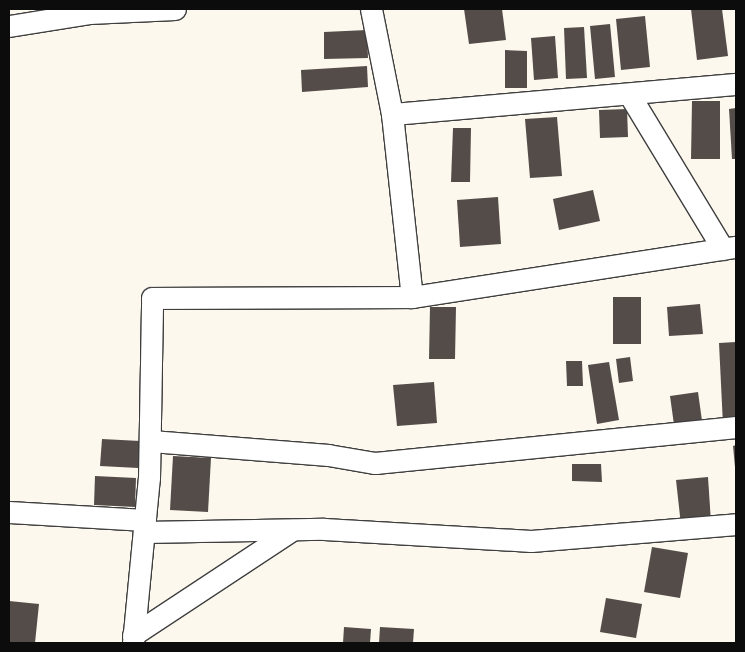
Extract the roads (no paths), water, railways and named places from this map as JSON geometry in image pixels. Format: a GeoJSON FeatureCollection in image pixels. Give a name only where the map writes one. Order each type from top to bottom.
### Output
{"type":"FeatureCollection","features":[{"type":"Feature","properties":{"kind":"street"},"geometry":{"type":"LineString","coordinates":[[9,26],[90,13],[176,9]]}},
{"type":"Feature","properties":{"kind":"street"},"geometry":{"type":"LineString","coordinates":[[371,9],[392,114],[412,297]]}},
{"type":"Feature","properties":{"kind":"street"},"geometry":{"type":"LineString","coordinates":[[392,114],[736,84]]}},
{"type":"Feature","properties":{"kind":"street"},"geometry":{"type":"LineString","coordinates":[[133,639],[151,441],[152,298],[412,297],[730,248],[629,94]]}},
{"type":"Feature","properties":{"kind":"street"},"geometry":{"type":"LineString","coordinates":[[151,441],[328,455],[375,463],[736,427]]}},
{"type":"Feature","properties":{"kind":"street"},"geometry":{"type":"LineString","coordinates":[[9,512],[144,526],[292,530],[531,541],[736,524]]}},
{"type":"Feature","properties":{"kind":"street"},"geometry":{"type":"LineString","coordinates":[[133,639],[292,530]]}}]}
